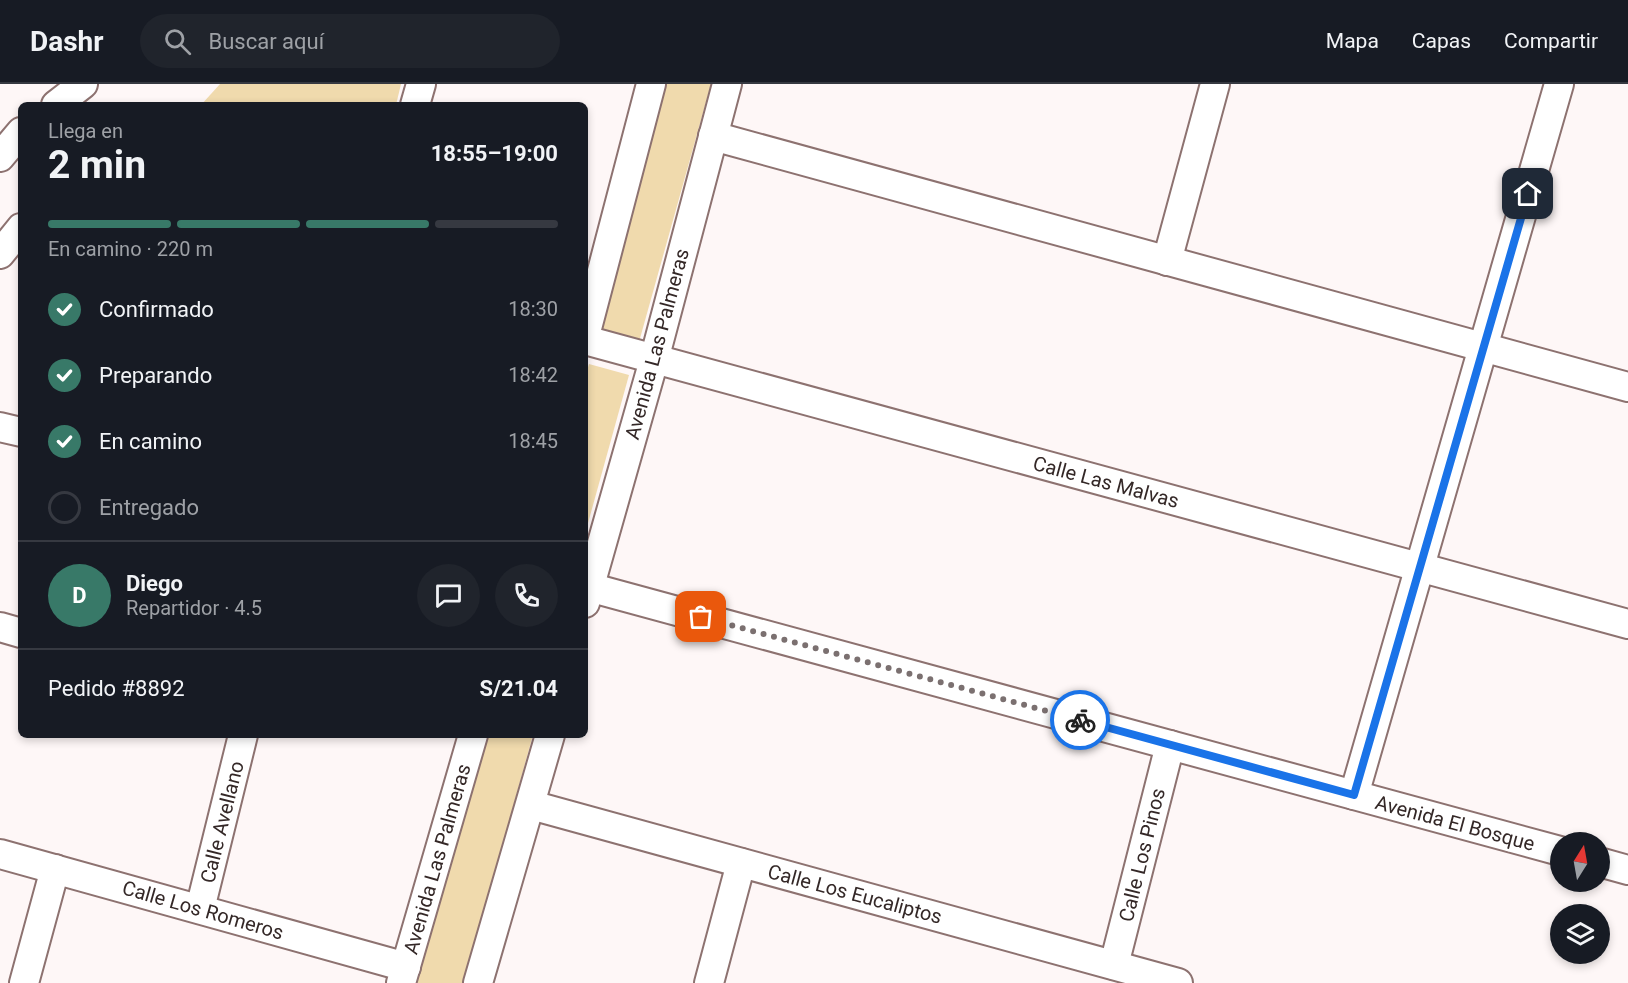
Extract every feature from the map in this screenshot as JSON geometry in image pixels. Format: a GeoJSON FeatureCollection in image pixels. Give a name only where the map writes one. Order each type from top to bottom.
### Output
{"type":"FeatureCollection","features":[{"type":"Feature","properties":{"kind":"street"},"geometry":{"type":"LineString","coordinates":[[60,102],[84,84]]}},
{"type":"Feature","properties":{"kind":"street"},"geometry":{"type":"LineString","coordinates":[[93,102],[96,84]]}},
{"type":"Feature","properties":{"kind":"street"},"geometry":{"type":"LineString","coordinates":[[416,102],[421,84]]}},
{"type":"Feature","properties":{"kind":"street"},"geometry":{"type":"LineString","coordinates":[[588,326],[651,84]]}},
{"type":"Feature","properties":{"kind":"street","name":"Avenida Las Palmeras"},"geometry":{"type":"LineString","coordinates":[[588,585],[654,360],[727,84]]}},
{"type":"Feature","properties":{"kind":"street"},"geometry":{"type":"LineString","coordinates":[[1167,261],[1215,84]]}},
{"type":"Feature","properties":{"kind":"street"},"geometry":{"type":"LineString","coordinates":[[1354,795],[1559,84]]}},
{"type":"Feature","properties":{"kind":"street"},"geometry":{"type":"LineString","coordinates":[[0,157],[18,136]]}},
{"type":"Feature","properties":{"kind":"street"},"geometry":{"type":"LineString","coordinates":[[713,136],[1628,387]]}},
{"type":"Feature","properties":{"kind":"street"},"geometry":{"type":"LineString","coordinates":[[0,254],[18,232]]}},
{"type":"Feature","properties":{"kind":"street","name":"Calle Las Malvas"},"geometry":{"type":"LineString","coordinates":[[588,339],[654,360],[1628,624]]}},
{"type":"Feature","properties":{"kind":"street","name":"Avenida El Bosque"},"geometry":{"type":"LineString","coordinates":[[588,593],[1170,745],[1550,848]]}},
{"type":"Feature","properties":{"kind":"street"},"geometry":{"type":"LineString","coordinates":[[0,627],[18,632]]}},
{"type":"Feature","properties":{"kind":"street","name":"Calle Avellano"},"geometry":{"type":"LineString","coordinates":[[200,909],[242,738]]}},
{"type":"Feature","properties":{"kind":"street","name":"Avenida Las Palmeras"},"geometry":{"type":"LineString","coordinates":[[404,975],[472,738]]}},
{"type":"Feature","properties":{"kind":"street"},"geometry":{"type":"LineString","coordinates":[[478,983],[549,738]]}},
{"type":"Feature","properties":{"kind":"street","name":"Calle Los Pinos"},"geometry":{"type":"LineString","coordinates":[[1114,965],[1170,745]]}},
{"type":"Feature","properties":{"kind":"street","name":"Calle Los Eucaliptos"},"geometry":{"type":"LineString","coordinates":[[531,805],[1178,983]]}},
{"type":"Feature","properties":{"kind":"street","name":"Calle Los Romeros"},"geometry":{"type":"LineString","coordinates":[[0,854],[200,909],[404,975]]}},
{"type":"Feature","properties":{"kind":"street"},"geometry":{"type":"LineString","coordinates":[[709,983],[741,863]]}},
{"type":"Feature","properties":{"kind":"street"},"geometry":{"type":"LineString","coordinates":[[1610,865],[1628,870]]}},
{"type":"Feature","properties":{"kind":"street"},"geometry":{"type":"LineString","coordinates":[[24,983],[55,869]]}},
{"type":"Feature","properties":{"kind":"shaded area"},"geometry":{"type":"Polygon","coordinates":[[[220,84],[401,84],[397,102],[204,102],[220,84]]]}},
{"type":"Feature","properties":{"kind":"shaded area"},"geometry":{"type":"Polygon","coordinates":[[[664,84],[711,84],[639,342],[599,331],[664,84]]]}},
{"type":"Feature","properties":{"kind":"shaded area"},"geometry":{"type":"Polygon","coordinates":[[[589,364],[629,375],[588,523],[589,364]]]}},
{"type":"Feature","properties":{"kind":"shaded area"},"geometry":{"type":"Polygon","coordinates":[[[483,738],[532,738],[464,983],[415,983],[483,738]]]}},
{"type":"Feature","properties":{"kind":"way so far"},"geometry":{"type":"LineString","coordinates":[[701,617],[1080,720]]}},
{"type":"Feature","properties":{"kind":"route"},"geometry":{"type":"LineString","coordinates":[[1080,720],[1354,795],[1528,194]]}}]}
